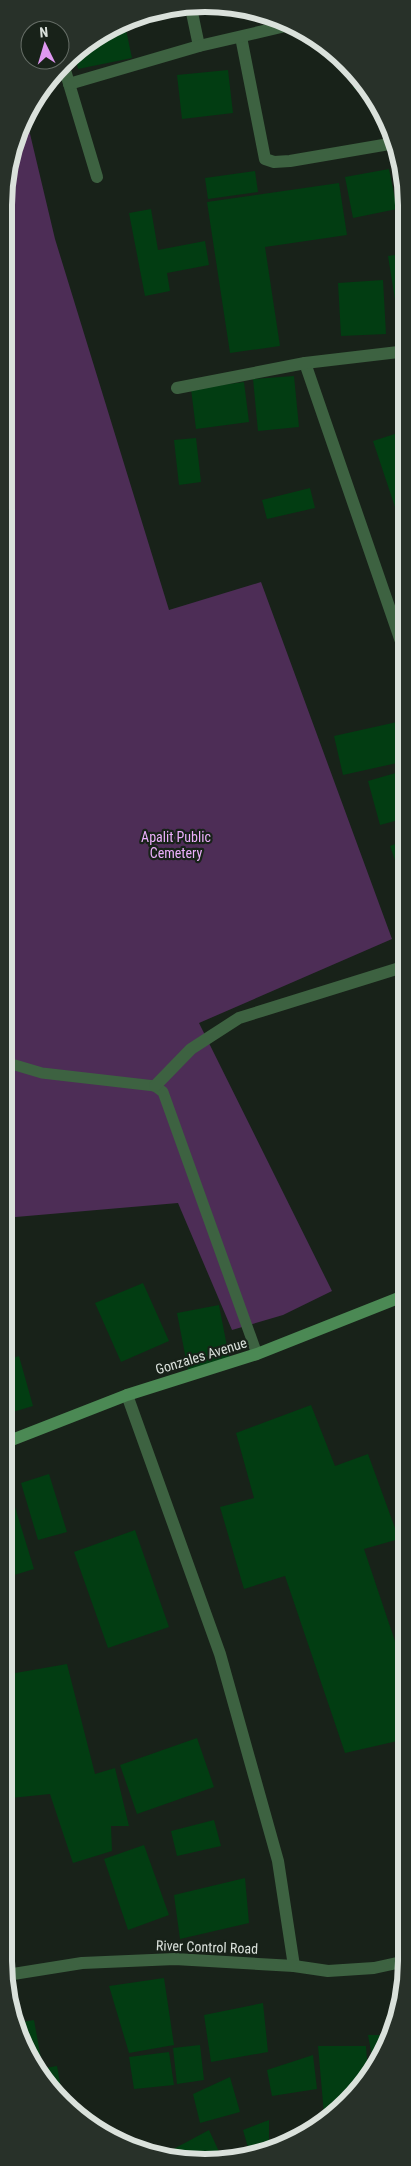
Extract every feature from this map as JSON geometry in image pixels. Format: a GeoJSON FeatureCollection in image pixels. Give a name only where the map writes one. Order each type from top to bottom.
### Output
{"type":"FeatureCollection","features":[{"type":"Feature","properties":{"kind":"main road","name":"Gonzales Avenue"},"geometry":{"type":"LineString","coordinates":[[12,1440],[127,1395],[257,1354],[398,1298]]}},
{"type":"Feature","properties":{"kind":"street"},"geometry":{"type":"LineString","coordinates":[[192,13],[200,46]]}},
{"type":"Feature","properties":{"kind":"street"},"geometry":{"type":"LineString","coordinates":[[69,84],[200,46],[280,27]]}},
{"type":"Feature","properties":{"kind":"street"},"geometry":{"type":"LineString","coordinates":[[241,37],[265,159],[274,162],[290,162],[388,144]]}},
{"type":"Feature","properties":{"kind":"street"},"geometry":{"type":"LineString","coordinates":[[66,72],[97,177]]}},
{"type":"Feature","properties":{"kind":"street"},"geometry":{"type":"LineString","coordinates":[[177,388],[306,363],[398,352]]}},
{"type":"Feature","properties":{"kind":"street"},"geometry":{"type":"LineString","coordinates":[[306,363],[398,633]]}},
{"type":"Feature","properties":{"kind":"street"},"geometry":{"type":"LineString","coordinates":[[155,1086],[191,1049],[239,1018],[398,968]]}},
{"type":"Feature","properties":{"kind":"street"},"geometry":{"type":"LineString","coordinates":[[127,1395],[222,1664],[278,1861],[294,1966]]}},
{"type":"Feature","properties":{"kind":"street","name":"River Control Road"},"geometry":{"type":"LineString","coordinates":[[13,1974],[82,1963],[175,1959],[294,1966],[328,1971],[374,1968],[398,1963]]}},
{"type":"Feature","properties":{"kind":"lane"},"geometry":{"type":"LineString","coordinates":[[15,1065],[42,1073],[155,1086],[162,1092],[182,1141],[257,1354]]}},
{"type":"Feature","properties":{"kind":"green space","name":"Apalit Public Cemetery"},"geometry":{"type":"Polygon","coordinates":[[[29,128],[55,239],[169,610],[261,582],[392,939],[199,1023],[332,1291],[283,1315],[232,1330],[178,1203],[12,1217],[12,206],[16,168],[29,128]]]}},
{"type":"Feature","properties":{"kind":"building"},"geometry":{"type":"Polygon","coordinates":[[[126,30],[132,58],[78,69],[78,60],[109,38],[126,30]]]}},
{"type":"Feature","properties":{"kind":"building"},"geometry":{"type":"Polygon","coordinates":[[[228,70],[233,113],[182,119],[177,75],[228,70]]]}},
{"type":"Feature","properties":{"kind":"building"},"geometry":{"type":"Polygon","coordinates":[[[353,80],[359,89],[354,89],[353,80]]]}},
{"type":"Feature","properties":{"kind":"building"},"geometry":{"type":"Polygon","coordinates":[[[389,169],[397,209],[353,218],[345,177],[389,169]]]}},
{"type":"Feature","properties":{"kind":"building"},"geometry":{"type":"Polygon","coordinates":[[[255,171],[258,192],[208,199],[205,178],[255,171]]]}},
{"type":"Feature","properties":{"kind":"building"},"geometry":{"type":"Polygon","coordinates":[[[339,183],[347,235],[265,247],[280,346],[230,353],[207,202],[339,183]]]}},
{"type":"Feature","properties":{"kind":"building"},"geometry":{"type":"Polygon","coordinates":[[[151,209],[158,250],[205,241],[209,265],[167,273],[170,291],[145,296],[129,213],[151,209]]]}},
{"type":"Feature","properties":{"kind":"building"},"geometry":{"type":"Polygon","coordinates":[[[398,254],[398,312],[397,312],[388,256],[398,254]]]}},
{"type":"Feature","properties":{"kind":"building"},"geometry":{"type":"Polygon","coordinates":[[[383,280],[386,334],[341,336],[338,283],[383,280]]]}},
{"type":"Feature","properties":{"kind":"building"},"geometry":{"type":"Polygon","coordinates":[[[294,376],[299,427],[258,431],[253,379],[294,376]]]}},
{"type":"Feature","properties":{"kind":"building"},"geometry":{"type":"Polygon","coordinates":[[[244,382],[249,422],[196,429],[191,389],[244,382]]]}},
{"type":"Feature","properties":{"kind":"building"},"geometry":{"type":"Polygon","coordinates":[[[398,433],[398,516],[373,441],[398,433]]]}},
{"type":"Feature","properties":{"kind":"building"},"geometry":{"type":"Polygon","coordinates":[[[196,438],[201,482],[179,485],[174,440],[196,438]]]}},
{"type":"Feature","properties":{"kind":"building"},"geometry":{"type":"Polygon","coordinates":[[[310,488],[315,508],[267,519],[262,500],[310,488]]]}},
{"type":"Feature","properties":{"kind":"building"},"geometry":{"type":"Polygon","coordinates":[[[398,722],[398,763],[343,775],[334,736],[398,722]]]}},
{"type":"Feature","properties":{"kind":"building"},"geometry":{"type":"Polygon","coordinates":[[[398,772],[398,820],[380,825],[368,781],[398,772]]]}},
{"type":"Feature","properties":{"kind":"building"},"geometry":{"type":"Polygon","coordinates":[[[398,843],[398,869],[390,846],[398,843]]]}},
{"type":"Feature","properties":{"kind":"building"},"geometry":{"type":"Polygon","coordinates":[[[143,1283],[169,1341],[121,1362],[95,1303],[143,1283]]]}},
{"type":"Feature","properties":{"kind":"building"},"geometry":{"type":"Polygon","coordinates":[[[219,1305],[230,1362],[188,1370],[177,1313],[219,1305]]]}},
{"type":"Feature","properties":{"kind":"building"},"geometry":{"type":"Polygon","coordinates":[[[19,1356],[33,1406],[12,1412],[12,1358],[19,1356]]]}},
{"type":"Feature","properties":{"kind":"building"},"geometry":{"type":"Polygon","coordinates":[[[311,1405],[335,1466],[368,1454],[398,1536],[398,1539],[364,1549],[398,1650],[398,1741],[345,1753],[285,1576],[244,1589],[220,1507],[254,1498],[236,1433],[311,1405]]]}},
{"type":"Feature","properties":{"kind":"building"},"geometry":{"type":"Polygon","coordinates":[[[49,1474],[67,1532],[38,1540],[21,1483],[49,1474]]]}},
{"type":"Feature","properties":{"kind":"building"},"geometry":{"type":"Polygon","coordinates":[[[15,1507],[34,1569],[12,1576],[12,1508],[15,1507]]]}},
{"type":"Feature","properties":{"kind":"building"},"geometry":{"type":"Polygon","coordinates":[[[135,1530],[169,1627],[108,1648],[74,1552],[135,1530]]]}},
{"type":"Feature","properties":{"kind":"building"},"geometry":{"type":"Polygon","coordinates":[[[67,1664],[95,1774],[115,1768],[129,1826],[111,1826],[112,1851],[73,1863],[50,1794],[12,1798],[12,1674],[67,1664]]]}},
{"type":"Feature","properties":{"kind":"building"},"geometry":{"type":"Polygon","coordinates":[[[197,1738],[214,1787],[137,1814],[120,1765],[197,1738]]]}},
{"type":"Feature","properties":{"kind":"building"},"geometry":{"type":"Polygon","coordinates":[[[214,1820],[221,1846],[177,1856],[171,1831],[214,1820]]]}},
{"type":"Feature","properties":{"kind":"building"},"geometry":{"type":"Polygon","coordinates":[[[144,1845],[169,1915],[128,1930],[104,1859],[144,1845]]]}},
{"type":"Feature","properties":{"kind":"building"},"geometry":{"type":"Polygon","coordinates":[[[245,1878],[249,1923],[180,1939],[174,1895],[245,1878]]]}},
{"type":"Feature","properties":{"kind":"building"},"geometry":{"type":"Polygon","coordinates":[[[164,1978],[174,2045],[129,2053],[109,1986],[164,1978]]]}},
{"type":"Feature","properties":{"kind":"building"},"geometry":{"type":"Polygon","coordinates":[[[263,2003],[268,2052],[211,2062],[204,2015],[263,2003]]]}},
{"type":"Feature","properties":{"kind":"building"},"geometry":{"type":"Polygon","coordinates":[[[34,2020],[42,2063],[32,2046],[23,2022],[34,2020]]]}},
{"type":"Feature","properties":{"kind":"building"},"geometry":{"type":"Polygon","coordinates":[[[368,2035],[384,2035],[379,2046],[372,2058],[368,2035]]]}},
{"type":"Feature","properties":{"kind":"building"},"geometry":{"type":"Polygon","coordinates":[[[200,2045],[204,2080],[177,2084],[173,2048],[200,2045]]]}},
{"type":"Feature","properties":{"kind":"building"},"geometry":{"type":"Polygon","coordinates":[[[318,2046],[366,2046],[367,2066],[351,2088],[324,2113],[318,2046]]]}},
{"type":"Feature","properties":{"kind":"building"},"geometry":{"type":"Polygon","coordinates":[[[169,2052],[174,2085],[134,2089],[129,2057],[169,2052]]]}},
{"type":"Feature","properties":{"kind":"building"},"geometry":{"type":"Polygon","coordinates":[[[313,2055],[317,2089],[272,2096],[267,2070],[313,2055]]]}},
{"type":"Feature","properties":{"kind":"building"},"geometry":{"type":"Polygon","coordinates":[[[57,2066],[61,2089],[52,2078],[45,2068],[57,2066]]]}},
{"type":"Feature","properties":{"kind":"building"},"geometry":{"type":"Polygon","coordinates":[[[230,2077],[240,2112],[200,2123],[193,2094],[230,2077]]]}},
{"type":"Feature","properties":{"kind":"building"},"geometry":{"type":"Polygon","coordinates":[[[269,2120],[269,2143],[248,2149],[243,2130],[269,2120]]]}},
{"type":"Feature","properties":{"kind":"building"},"geometry":{"type":"Polygon","coordinates":[[[209,2130],[220,2153],[206,2154],[171,2150],[209,2130]]]}}]}
